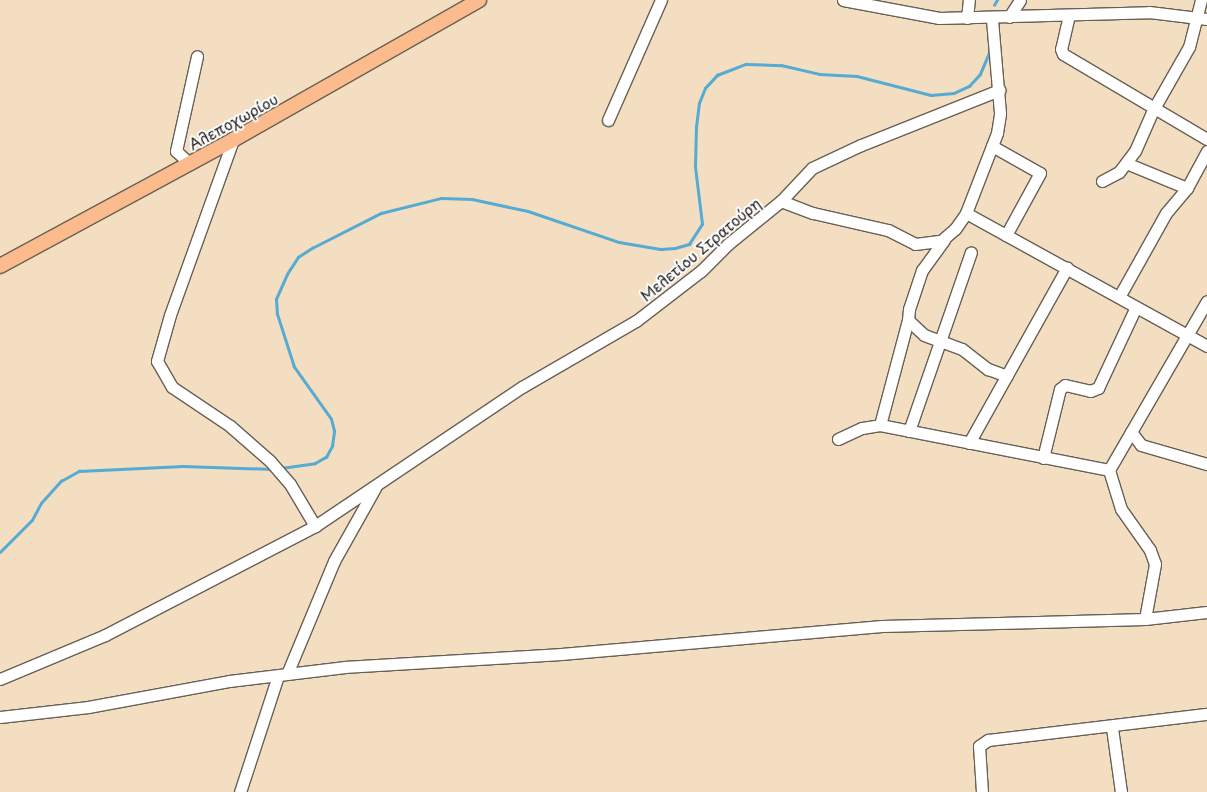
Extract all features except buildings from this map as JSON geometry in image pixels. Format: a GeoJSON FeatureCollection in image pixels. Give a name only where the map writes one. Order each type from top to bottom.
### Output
{"type":"FeatureCollection","features":[{"type":"Feature","properties":{"kind":"main road","name":"Αλεποχωρίου"},"geometry":{"type":"LineString","coordinates":[[0,266],[190,164],[479,0]]}},
{"type":"Feature","properties":{"kind":"street"},"geometry":{"type":"LineString","coordinates":[[608,120],[660,0]]}},
{"type":"Feature","properties":{"kind":"street"},"geometry":{"type":"LineString","coordinates":[[843,0],[888,11],[939,18],[992,19],[1148,12],[1202,18]]}},
{"type":"Feature","properties":{"kind":"street"},"geometry":{"type":"LineString","coordinates":[[888,11],[894,0]]}},
{"type":"Feature","properties":{"kind":"street"},"geometry":{"type":"LineString","coordinates":[[967,18],[969,0]]}},
{"type":"Feature","properties":{"kind":"street"},"geometry":{"type":"LineString","coordinates":[[1009,17],[1020,0]]}},
{"type":"Feature","properties":{"kind":"street"},"geometry":{"type":"LineString","coordinates":[[1102,181],[1119,172],[1126,164],[1153,110],[1189,47],[1202,18],[1201,0]]}},
{"type":"Feature","properties":{"kind":"street"},"geometry":{"type":"LineString","coordinates":[[1069,15],[1061,49],[1063,54],[1153,110],[1207,139]]}},
{"type":"Feature","properties":{"kind":"street"},"geometry":{"type":"LineString","coordinates":[[880,425],[908,320],[909,309],[922,270],[928,258],[966,213],[992,146],[1000,113],[992,19]]}},
{"type":"Feature","properties":{"kind":"street"},"geometry":{"type":"LineString","coordinates":[[190,164],[176,151],[197,56]]}},
{"type":"Feature","properties":{"kind":"street","name":"Μελετίου Στρατούρη"},"geometry":{"type":"LineString","coordinates":[[0,678],[105,635],[315,526],[514,393],[636,321],[701,271],[728,244],[781,201],[804,175],[820,164],[999,90]]}},
{"type":"Feature","properties":{"kind":"street"},"geometry":{"type":"LineString","coordinates":[[233,140],[170,315],[158,361],[172,387],[230,426],[270,461],[281,473],[315,526]]}},
{"type":"Feature","properties":{"kind":"street"},"geometry":{"type":"LineString","coordinates":[[992,146],[1040,173],[1006,235]]}},
{"type":"Feature","properties":{"kind":"street"},"geometry":{"type":"LineString","coordinates":[[1119,297],[1166,213],[1188,188],[1207,151]]}},
{"type":"Feature","properties":{"kind":"street"},"geometry":{"type":"LineString","coordinates":[[1126,164],[1188,188]]}},
{"type":"Feature","properties":{"kind":"street"},"geometry":{"type":"LineString","coordinates":[[781,201],[813,213],[888,230],[915,244],[933,244],[949,235]]}},
{"type":"Feature","properties":{"kind":"street"},"geometry":{"type":"LineString","coordinates":[[966,213],[1207,346]]}},
{"type":"Feature","properties":{"kind":"street"},"geometry":{"type":"LineString","coordinates":[[909,431],[971,252]]}},
{"type":"Feature","properties":{"kind":"street"},"geometry":{"type":"LineString","coordinates":[[969,443],[1067,268]]}},
{"type":"Feature","properties":{"kind":"street"},"geometry":{"type":"LineString","coordinates":[[1145,618],[1156,571],[1153,557],[1121,509],[1109,470],[1207,301]]}},
{"type":"Feature","properties":{"kind":"street"},"geometry":{"type":"LineString","coordinates":[[1044,458],[1060,389],[1065,385],[1090,391],[1098,388],[1136,307]]}},
{"type":"Feature","properties":{"kind":"street"},"geometry":{"type":"LineString","coordinates":[[908,320],[924,335],[962,349],[988,369],[1007,376]]}},
{"type":"Feature","properties":{"kind":"street"},"geometry":{"type":"LineString","coordinates":[[838,439],[862,428],[880,425],[1109,470]]}},
{"type":"Feature","properties":{"kind":"street"},"geometry":{"type":"LineString","coordinates":[[1131,432],[1141,445],[1207,464]]}},
{"type":"Feature","properties":{"kind":"street"},"geometry":{"type":"LineString","coordinates":[[240,792],[282,675],[334,562],[377,484]]}},
{"type":"Feature","properties":{"kind":"street"},"geometry":{"type":"LineString","coordinates":[[0,717],[88,707],[162,692],[345,667],[561,654],[882,626],[1145,618],[1207,612]]}},
{"type":"Feature","properties":{"kind":"street"},"geometry":{"type":"LineString","coordinates":[[982,792],[981,743],[1112,728],[1207,714]]}},
{"type":"Feature","properties":{"kind":"street"},"geometry":{"type":"LineString","coordinates":[[1112,728],[1121,792]]}},
{"type":"Feature","properties":{"kind":"waterway"},"geometry":{"type":"LineString","coordinates":[[994,5],[997,0]]}},
{"type":"Feature","properties":{"kind":"waterway"},"geometry":{"type":"LineString","coordinates":[[281,468],[315,463],[326,457],[332,446],[334,431],[331,419],[294,367],[277,314],[276,299],[287,274],[298,257],[312,248],[381,213],[441,198],[472,199],[528,211],[619,242],[661,249],[689,244],[702,224],[695,167],[699,103],[705,88],[717,75],[746,64],[781,65],[819,74],[857,76],[931,95],[954,93],[969,86],[980,74],[990,50]]}},
{"type":"Feature","properties":{"kind":"waterway"},"geometry":{"type":"LineString","coordinates":[[0,552],[32,520],[41,503],[61,481],[79,471],[183,466],[273,469]]}}]}
